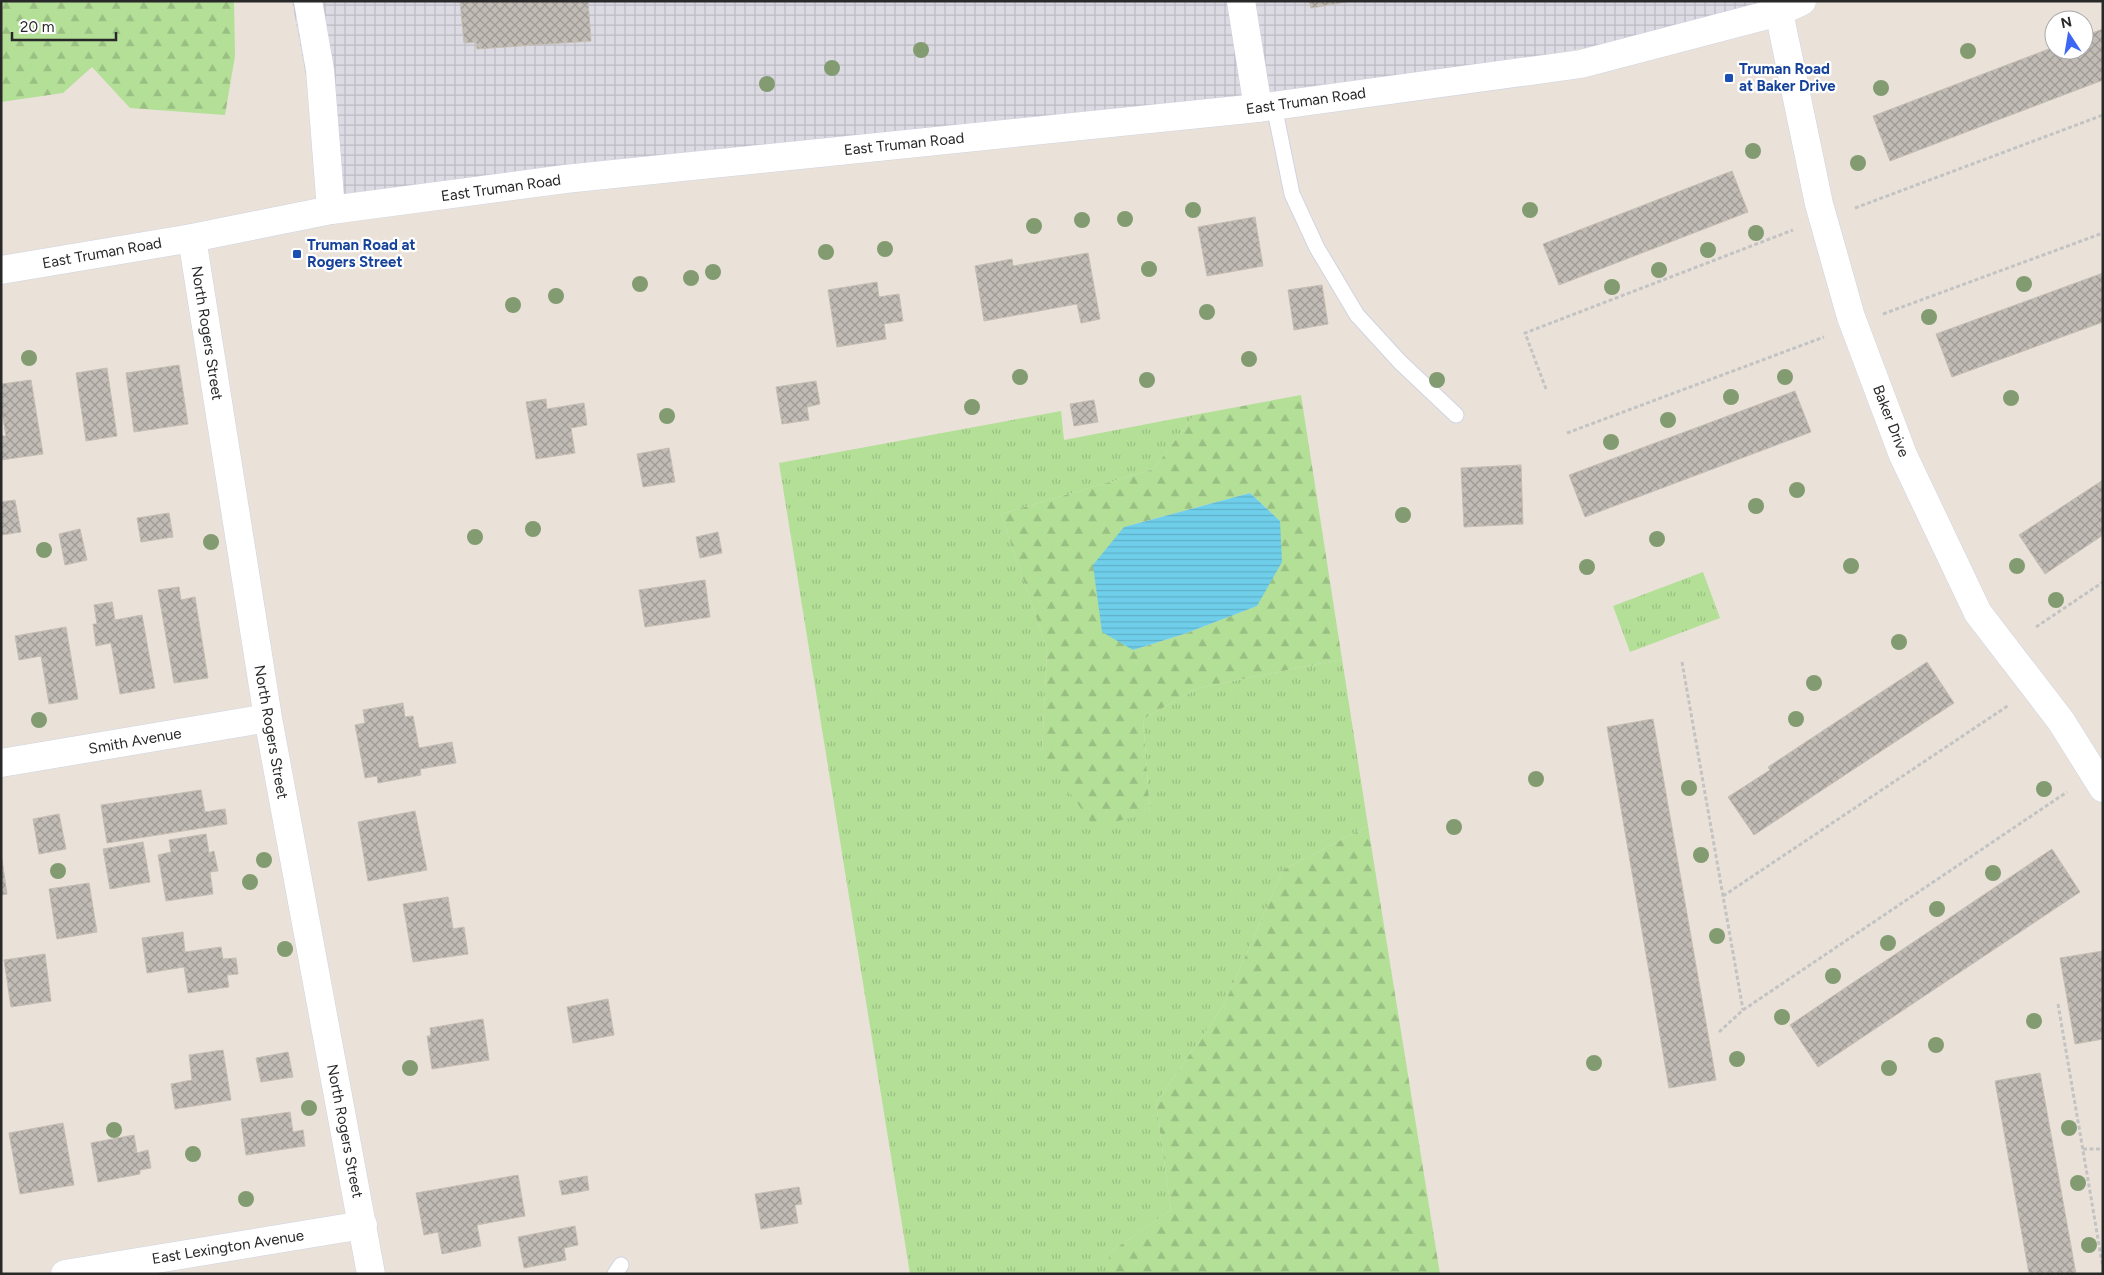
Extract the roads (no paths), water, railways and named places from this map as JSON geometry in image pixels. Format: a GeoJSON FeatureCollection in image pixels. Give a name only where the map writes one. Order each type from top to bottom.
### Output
{"type":"FeatureCollection","features":[{"type":"Feature","properties":{"kind":"street"},"geometry":{"type":"LineString","coordinates":[[308,1],[320,70],[331,210]]}},
{"type":"Feature","properties":{"kind":"street"},"geometry":{"type":"LineString","coordinates":[[1242,1],[1266,107]]}},
{"type":"Feature","properties":{"kind":"street","name":"East Truman Road"},"geometry":{"type":"LineString","coordinates":[[1,270],[192,238],[331,210],[565,179],[1266,107],[1581,64],[1790,6]]}},
{"type":"Feature","properties":{"kind":"street","name":"Baker Drive"},"geometry":{"type":"LineString","coordinates":[[1790,6],[1818,204],[1851,317],[1903,456],[1978,613],[2061,721],[2103,788]]}},
{"type":"Feature","properties":{"kind":"street","name":"North Rogers Street"},"geometry":{"type":"LineString","coordinates":[[192,238],[268,718],[371,1274]]}},
{"type":"Feature","properties":{"kind":"street","name":"Smith Avenue"},"geometry":{"type":"LineString","coordinates":[[1,763],[268,718]]}},
{"type":"Feature","properties":{"kind":"street","name":"East Lexington Avenue"},"geometry":{"type":"LineString","coordinates":[[65,1274],[363,1225]]}},
{"type":"Feature","properties":{"kind":"lane"},"geometry":{"type":"LineString","coordinates":[[1266,107],[1292,194],[1322,256],[1357,315],[1400,362],[1456,414]]}},
{"type":"Feature","properties":{"kind":"water"},"geometry":{"type":"Polygon","coordinates":[[[1250,493],[1280,521],[1282,562],[1257,606],[1184,634],[1133,650],[1102,632],[1093,565],[1124,527],[1250,493]]]}},
{"type":"Feature","properties":{"kind":"place","name":"Truman Road at Baker Drive"},"geometry":{"type":"Point","coordinates":[1729,78]}},
{"type":"Feature","properties":{"kind":"place","name":"Truman Road at Rogers Street"},"geometry":{"type":"Point","coordinates":[297,254]}}]}
